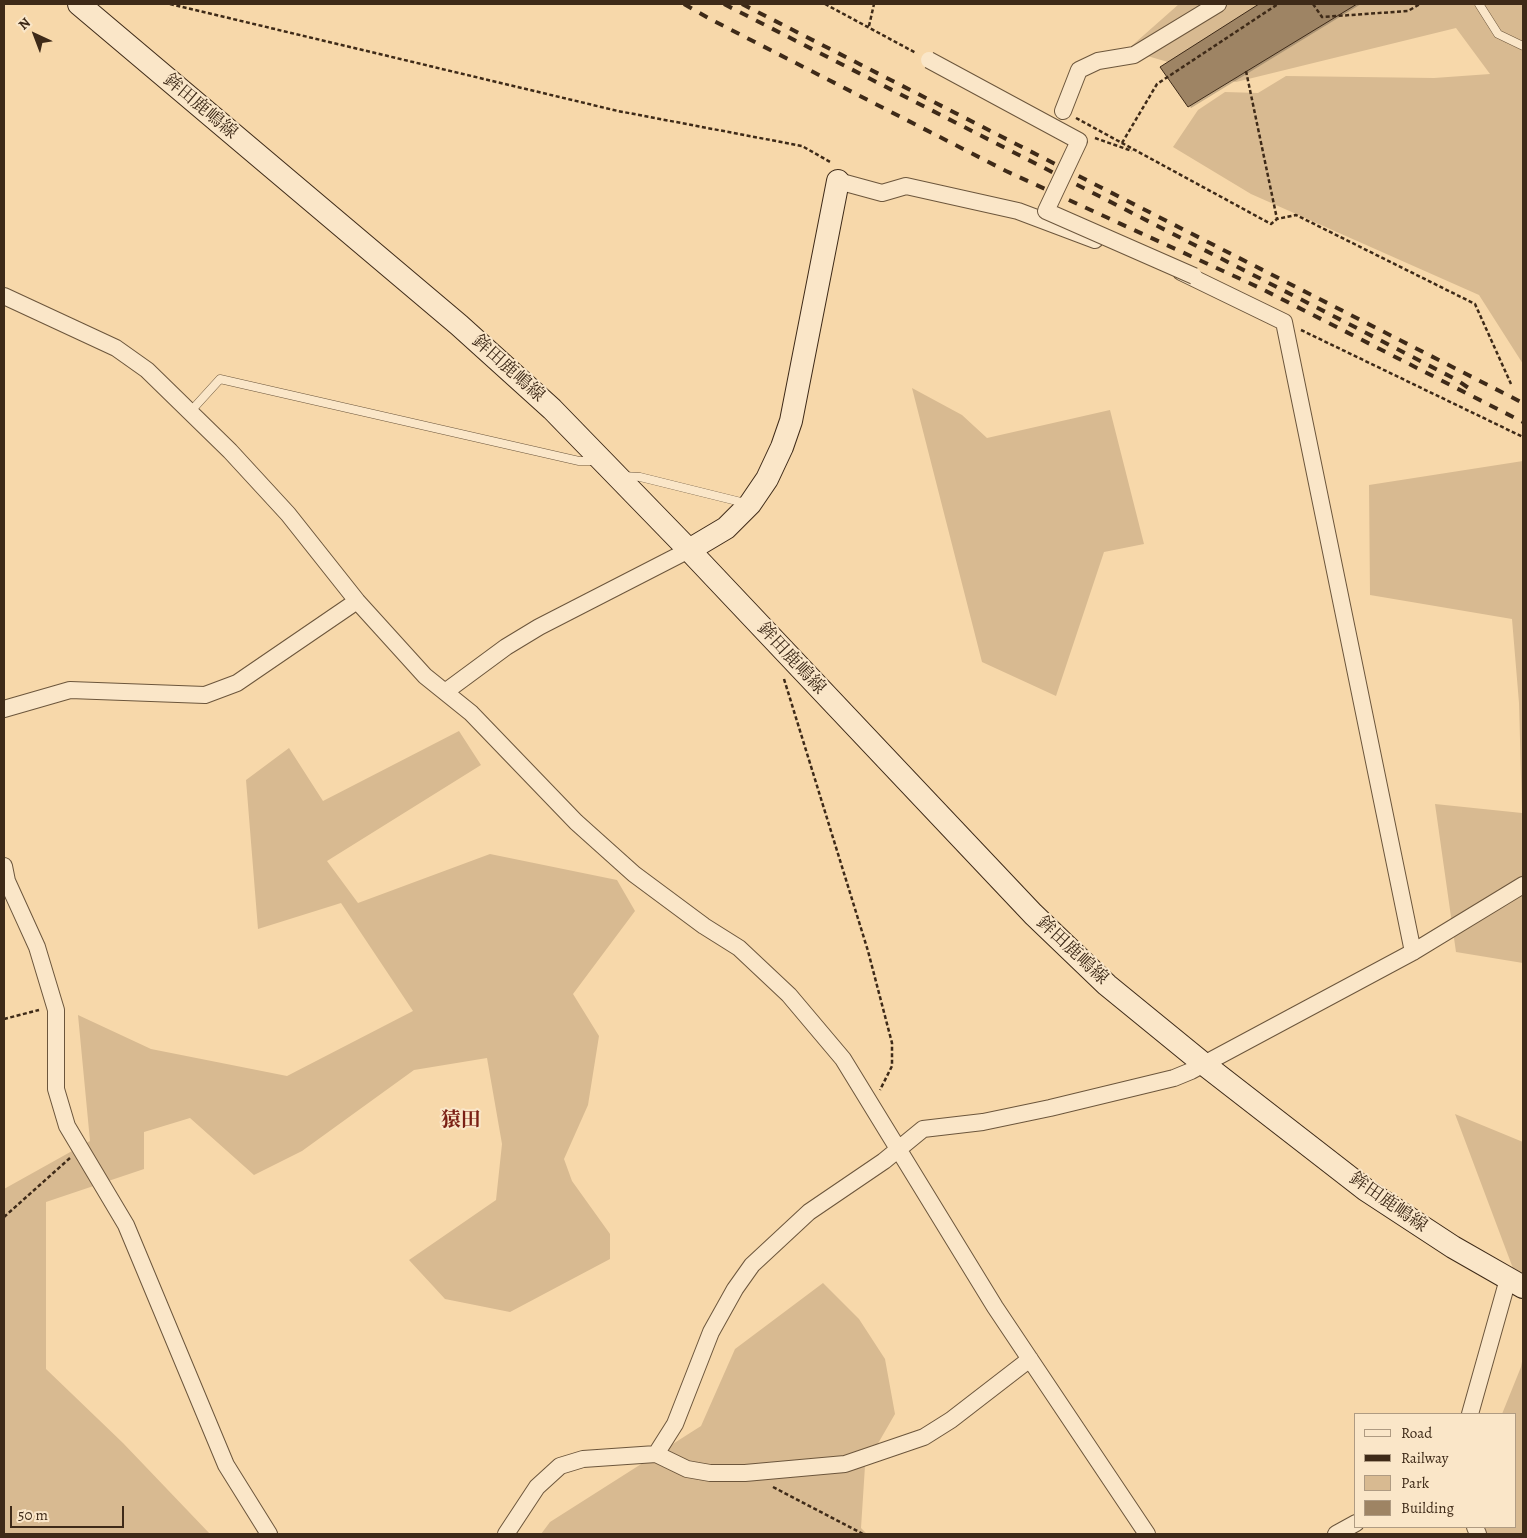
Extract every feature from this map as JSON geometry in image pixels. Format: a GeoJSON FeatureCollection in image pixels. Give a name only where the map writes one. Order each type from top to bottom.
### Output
{"type":"FeatureCollection","features":[{"type":"Feature","properties":{"kind":"main road","name":"鉾田鹿嶋線"},"geometry":{"type":"LineString","coordinates":[[79,4],[459,325],[552,409],[619,476],[787,656],[1033,914],[1108,985],[1205,1065],[1366,1190],[1453,1247],[1515,1283]]}},
{"type":"Feature","properties":{"kind":"main road"},"geometry":{"type":"LineString","coordinates":[[689,550],[726,528],[750,504],[774,463],[791,421],[838,180]]}},
{"type":"Feature","properties":{"kind":"street"},"geometry":{"type":"LineString","coordinates":[[1063,111],[1079,70],[1098,62],[1134,55],[1218,4]]}},
{"type":"Feature","properties":{"kind":"street"},"geometry":{"type":"LineString","coordinates":[[929,60],[1079,141],[1046,211],[1194,276],[1284,322],[1413,952]]}},
{"type":"Feature","properties":{"kind":"street"},"geometry":{"type":"LineString","coordinates":[[838,180],[882,193],[906,186],[1018,211],[1194,276]]}},
{"type":"Feature","properties":{"kind":"street"},"geometry":{"type":"LineString","coordinates":[[4,296],[116,348],[147,370],[288,514],[357,600],[425,676],[471,713],[576,822],[634,874],[704,926],[739,948],[790,995],[843,1059],[873,1104],[897,1150],[995,1307],[1147,1534]]}},
{"type":"Feature","properties":{"kind":"street"},"geometry":{"type":"LineString","coordinates":[[445,692],[506,647],[539,627],[689,550]]}},
{"type":"Feature","properties":{"kind":"street"},"geometry":{"type":"LineString","coordinates":[[4,708],[70,690],[205,694],[237,683],[357,600]]}},
{"type":"Feature","properties":{"kind":"street"},"geometry":{"type":"LineString","coordinates":[[4,866],[7,881],[37,947],[56,1010],[56,1089],[67,1126],[126,1224],[226,1465],[269,1534]]}},
{"type":"Feature","properties":{"kind":"street"},"geometry":{"type":"LineString","coordinates":[[656,1454],[675,1424],[711,1332],[735,1289],[752,1265],[809,1212],[884,1161],[923,1129],[983,1122],[1174,1078],[1205,1065],[1413,952],[1523,885]]}},
{"type":"Feature","properties":{"kind":"street"},"geometry":{"type":"LineString","coordinates":[[1470,1413],[1515,1283]]}},
{"type":"Feature","properties":{"kind":"street"},"geometry":{"type":"LineString","coordinates":[[506,1534],[537,1487],[560,1466],[584,1460],[656,1454],[687,1469],[710,1473],[745,1473],[845,1464],[924,1437],[951,1420],[1030,1359]]}},
{"type":"Feature","properties":{"kind":"street"},"geometry":{"type":"LineString","coordinates":[[1336,1534],[1354,1524]]}},
{"type":"Feature","properties":{"kind":"lane"},"geometry":{"type":"LineString","coordinates":[[1480,4],[1498,34],[1523,46]]}},
{"type":"Feature","properties":{"kind":"lane"},"geometry":{"type":"LineString","coordinates":[[190,412],[220,379],[579,461],[602,460]]}},
{"type":"Feature","properties":{"kind":"lane"},"geometry":{"type":"LineString","coordinates":[[619,476],[640,476],[750,504]]}},
{"type":"Feature","properties":{"kind":"path"},"geometry":{"type":"LineString","coordinates":[[170,4],[618,112],[802,146],[833,163],[838,180]]}},
{"type":"Feature","properties":{"kind":"path"},"geometry":{"type":"LineString","coordinates":[[825,4],[929,60]]}},
{"type":"Feature","properties":{"kind":"path"},"geometry":{"type":"LineString","coordinates":[[869,26],[874,4]]}},
{"type":"Feature","properties":{"kind":"path"},"geometry":{"type":"LineString","coordinates":[[1122,143],[1157,84],[1278,4]]}},
{"type":"Feature","properties":{"kind":"path"},"geometry":{"type":"LineString","coordinates":[[1312,4],[1322,17],[1408,11],[1420,4]]}},
{"type":"Feature","properties":{"kind":"path"},"geometry":{"type":"LineString","coordinates":[[1246,71],[1278,218]]}},
{"type":"Feature","properties":{"kind":"path"},"geometry":{"type":"LineString","coordinates":[[1063,111],[1271,224],[1278,218],[1296,215],[1475,304],[1511,384]]}},
{"type":"Feature","properties":{"kind":"path"},"geometry":{"type":"LineString","coordinates":[[1079,141],[1085,135],[1139,153]]}},
{"type":"Feature","properties":{"kind":"path"},"geometry":{"type":"LineString","coordinates":[[1284,322],[1523,437]]}},
{"type":"Feature","properties":{"kind":"path"},"geometry":{"type":"LineString","coordinates":[[787,656],[784,677],[868,951],[892,1044],[892,1066],[873,1104]]}},
{"type":"Feature","properties":{"kind":"path"},"geometry":{"type":"LineString","coordinates":[[4,1019],[45,1008],[56,1010]]}},
{"type":"Feature","properties":{"kind":"path"},"geometry":{"type":"LineString","coordinates":[[4,1217],[73,1155],[82,1151]]}},
{"type":"Feature","properties":{"kind":"path"},"geometry":{"type":"LineString","coordinates":[[745,1473],[863,1534]]}},
{"type":"Feature","properties":{"kind":"green space"},"geometry":{"type":"Polygon","coordinates":[[[1179,4],[1523,4],[1523,364],[1479,295],[1251,194],[1173,147],[1198,110],[1225,92],[1258,93],[1286,76],[1434,78],[1490,74],[1456,28],[1236,82],[1127,50],[1179,4]]]}},
{"type":"Feature","properties":{"kind":"green space"},"geometry":{"type":"Polygon","coordinates":[[[912,388],[962,415],[987,438],[1110,410],[1144,544],[1104,552],[1056,696],[982,662],[912,388]]]}},
{"type":"Feature","properties":{"kind":"green space"},"geometry":{"type":"Polygon","coordinates":[[[1523,461],[1523,963],[1456,952],[1435,804],[1522,813],[1519,703],[1512,619],[1370,595],[1369,485],[1523,461]]]}},
{"type":"Feature","properties":{"kind":"green space"},"geometry":{"type":"Polygon","coordinates":[[[459,731],[481,765],[327,861],[358,903],[490,854],[617,880],[635,911],[573,994],[599,1036],[588,1105],[564,1159],[572,1181],[610,1234],[610,1259],[510,1312],[445,1299],[409,1260],[496,1200],[502,1144],[487,1058],[414,1070],[302,1151],[254,1175],[190,1118],[144,1132],[144,1169],[46,1202],[46,1369],[123,1443],[210,1534],[4,1534],[4,1189],[90,1141],[78,1015],[151,1049],[287,1076],[413,1011],[341,903],[258,929],[246,780],[289,748],[323,801],[459,731]]]}},
{"type":"Feature","properties":{"kind":"green space"},"geometry":{"type":"Polygon","coordinates":[[[1455,1114],[1523,1142],[1523,1295],[1455,1114]]]}},
{"type":"Feature","properties":{"kind":"green space"},"geometry":{"type":"Polygon","coordinates":[[[823,1283],[859,1319],[885,1359],[895,1414],[865,1466],[861,1528],[867,1534],[541,1534],[550,1522],[701,1426],[735,1349],[823,1283]]]}},
{"type":"Feature","properties":{"kind":"green space"},"geometry":{"type":"Polygon","coordinates":[[[1523,1356],[1523,1534],[1469,1534],[1467,1528],[1517,1528],[1517,1413],[1502,1413],[1521,1367],[1523,1356]]]}},
{"type":"Feature","properties":{"kind":"building"},"geometry":{"type":"Polygon","coordinates":[[[1259,4],[1357,4],[1188,107],[1160,67],[1259,4]]]}},
{"type":"Feature","properties":{"kind":"railway"},"geometry":{"type":"LineString","coordinates":[[684,4],[1006,171],[1260,288],[1523,422]]}},
{"type":"Feature","properties":{"kind":"railway"},"geometry":{"type":"LineString","coordinates":[[724,4],[1347,323],[1457,380],[1470,389]]}},
{"type":"Feature","properties":{"kind":"railway"},"geometry":{"type":"LineString","coordinates":[[742,4],[1523,403]]}},
{"type":"Feature","properties":{"kind":"district","name":"猿田"},"geometry":{"type":"Point","coordinates":[461,1121]}}]}
